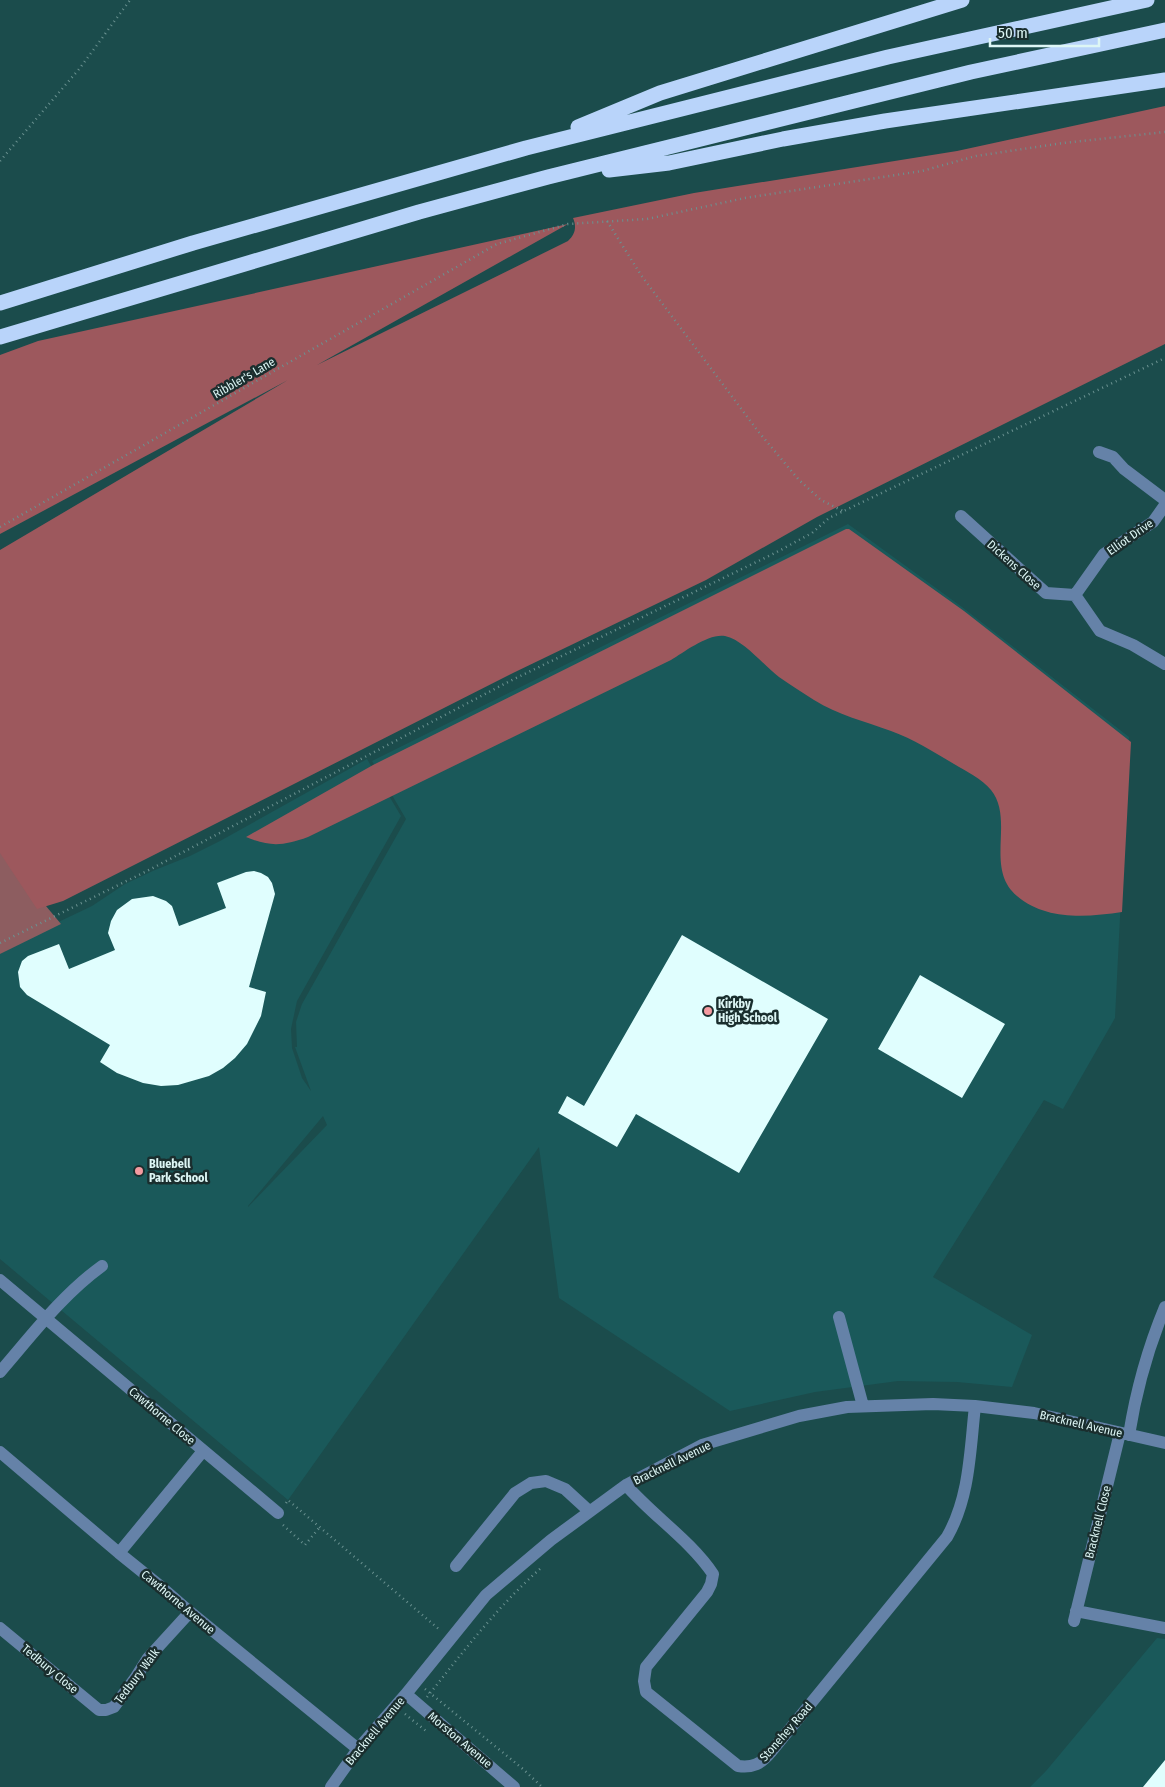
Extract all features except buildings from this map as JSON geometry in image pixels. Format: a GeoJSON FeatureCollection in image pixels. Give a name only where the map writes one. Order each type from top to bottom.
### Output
{"type":"FeatureCollection","features":[{"type":"Feature","properties":{"kind":"highway"},"geometry":{"type":"LineString","coordinates":[[526,148],[660,93],[962,0]]}},
{"type":"Feature","properties":{"kind":"highway"},"geometry":{"type":"LineString","coordinates":[[0,302],[193,243],[526,148],[888,57],[1147,0]]}},
{"type":"Feature","properties":{"kind":"highway"},"geometry":{"type":"LineString","coordinates":[[0,337],[400,218],[548,177],[971,72],[1165,30]]}},
{"type":"Feature","properties":{"kind":"highway"},"geometry":{"type":"LineString","coordinates":[[548,177],[669,163],[783,139],[885,121],[1165,80]]}},
{"type":"Feature","properties":{"kind":"street"},"geometry":{"type":"LineString","coordinates":[[1099,452],[1113,457],[1124,469],[1165,500]]}},
{"type":"Feature","properties":{"kind":"street","name":"Elliot Drive"},"geometry":{"type":"LineString","coordinates":[[1075,595],[1104,554],[1153,522],[1165,505]]}},
{"type":"Feature","properties":{"kind":"street","name":"Dickens Close"},"geometry":{"type":"LineString","coordinates":[[961,516],[1046,593],[1075,595]]}},
{"type":"Feature","properties":{"kind":"street"},"geometry":{"type":"LineString","coordinates":[[1075,595],[1100,631],[1133,645],[1165,664]]}},
{"type":"Feature","properties":{"kind":"street"},"geometry":{"type":"LineString","coordinates":[[0,1372],[47,1318],[83,1281],[102,1266]]}},
{"type":"Feature","properties":{"kind":"street","name":"Cawthorne Close"},"geometry":{"type":"LineString","coordinates":[[0,1280],[278,1513]]}},
{"type":"Feature","properties":{"kind":"street","name":"Bracknell Close"},"geometry":{"type":"LineString","coordinates":[[1165,1308],[1154,1332],[1074,1616],[1165,1628]]}},
{"type":"Feature","properties":{"kind":"street"},"geometry":{"type":"LineString","coordinates":[[839,1317],[863,1406]]}},
{"type":"Feature","properties":{"kind":"street","name":"Bracknell Avenue"},"geometry":{"type":"LineString","coordinates":[[331,1787],[358,1749],[406,1694],[486,1596],[550,1540],[626,1485],[702,1445],[799,1416],[847,1407],[933,1404],[975,1406],[1034,1413],[1165,1443]]}},
{"type":"Feature","properties":{"kind":"street","name":"Stonehey Road"},"geometry":{"type":"LineString","coordinates":[[626,1485],[640,1501],[703,1559],[713,1574],[708,1592],[646,1667],[644,1681],[646,1692],[738,1766],[755,1766],[771,1752],[947,1537],[956,1522],[966,1487],[975,1406]]}},
{"type":"Feature","properties":{"kind":"street"},"geometry":{"type":"LineString","coordinates":[[119,1553],[203,1451]]}},
{"type":"Feature","properties":{"kind":"street","name":"Cawthorne Avenue"},"geometry":{"type":"LineString","coordinates":[[0,1452],[190,1612],[358,1749]]}},
{"type":"Feature","properties":{"kind":"street"},"geometry":{"type":"LineString","coordinates":[[456,1566],[515,1493],[531,1483],[546,1482],[565,1489],[589,1511]]}},
{"type":"Feature","properties":{"kind":"street","name":"Tedbury Walk"},"geometry":{"type":"LineString","coordinates":[[100,1710],[114,1707],[136,1678],[148,1658],[190,1612]]}},
{"type":"Feature","properties":{"kind":"street","name":"Tedbury Close"},"geometry":{"type":"LineString","coordinates":[[0,1628],[100,1710]]}},
{"type":"Feature","properties":{"kind":"street","name":"Morston Avenue"},"geometry":{"type":"LineString","coordinates":[[406,1694],[514,1787]]}},
{"type":"Feature","properties":{"kind":"path"},"geometry":{"type":"LineString","coordinates":[[0,161],[80,68],[130,0]]}},
{"type":"Feature","properties":{"kind":"path","name":"Ribbler's Lane"},"geometry":{"type":"LineString","coordinates":[[0,527],[497,244],[568,224],[647,219],[745,198],[922,171],[976,156],[1063,143],[1165,132]]}},
{"type":"Feature","properties":{"kind":"path"},"geometry":{"type":"LineString","coordinates":[[607,221],[641,275],[757,430],[798,480],[821,500],[843,511]]}},
{"type":"Feature","properties":{"kind":"path"},"geometry":{"type":"LineString","coordinates":[[0,943],[147,871],[508,682],[776,553],[812,533],[828,518],[1165,358]]}},
{"type":"Feature","properties":{"kind":"path"},"geometry":{"type":"LineString","coordinates":[[319,1528],[305,1544],[274,1518],[288,1500],[451,1639]]}},
{"type":"Feature","properties":{"kind":"path"},"geometry":{"type":"LineString","coordinates":[[420,1706],[478,1632],[515,1591],[542,1567]]}},
{"type":"Feature","properties":{"kind":"path"},"geometry":{"type":"LineString","coordinates":[[416,1681],[523,1769],[542,1787]]}},
{"type":"Feature","properties":{"kind":"shaded area"},"geometry":{"type":"Polygon","coordinates":[[[1165,106],[1165,344],[817,517],[706,580],[513,673],[63,901],[37,909],[0,853],[0,550],[288,380],[0,534],[0,355],[38,341],[568,224],[317,365],[568,241],[575,231],[573,218],[694,193],[957,151],[1165,106]]]}},
{"type":"Feature","properties":{"kind":"shaded area","name":"Kirkby High School"},"geometry":{"type":"Polygon","coordinates":[[[848,524],[962,607],[1129,737],[1115,1018],[1063,1109],[1044,1100],[933,1277],[1032,1335],[1012,1387],[957,1382],[898,1381],[815,1392],[730,1411],[559,1298],[539,1147],[288,1500],[0,1259],[0,954],[50,926],[92,906],[125,884],[220,841],[367,759],[401,816],[297,1001],[291,1029],[292,1048],[302,1078],[311,1091],[295,1047],[297,1047],[296,1022],[302,1004],[406,819],[372,761],[848,524]],[[323,1116],[248,1207],[327,1125],[323,1116]]]}},
{"type":"Feature","properties":{"kind":"shaded area"},"geometry":{"type":"Polygon","coordinates":[[[849,529],[964,611],[1131,742],[1122,912],[1081,916],[1068,915],[1041,910],[1028,904],[1007,885],[1002,872],[1001,815],[998,802],[991,790],[983,782],[907,738],[842,714],[814,700],[779,677],[739,643],[725,636],[704,640],[671,660],[308,837],[284,844],[270,844],[246,837],[373,765],[849,529]]]}},
{"type":"Feature","properties":{"kind":"shaded area"},"geometry":{"type":"Polygon","coordinates":[[[0,851],[61,924],[0,954],[0,851]]]}},
{"type":"Feature","properties":{"kind":"shaded area"},"geometry":{"type":"Polygon","coordinates":[[[1157,1638],[1165,1639],[1165,1787],[1030,1787],[1046,1771],[1157,1638]]]}},
{"type":"Feature","properties":{"kind":"place","name":"Kirkby High School"},"geometry":{"type":"Point","coordinates":[708,1011]}},
{"type":"Feature","properties":{"kind":"place","name":"Bluebell Park School"},"geometry":{"type":"Point","coordinates":[139,1171]}}]}
